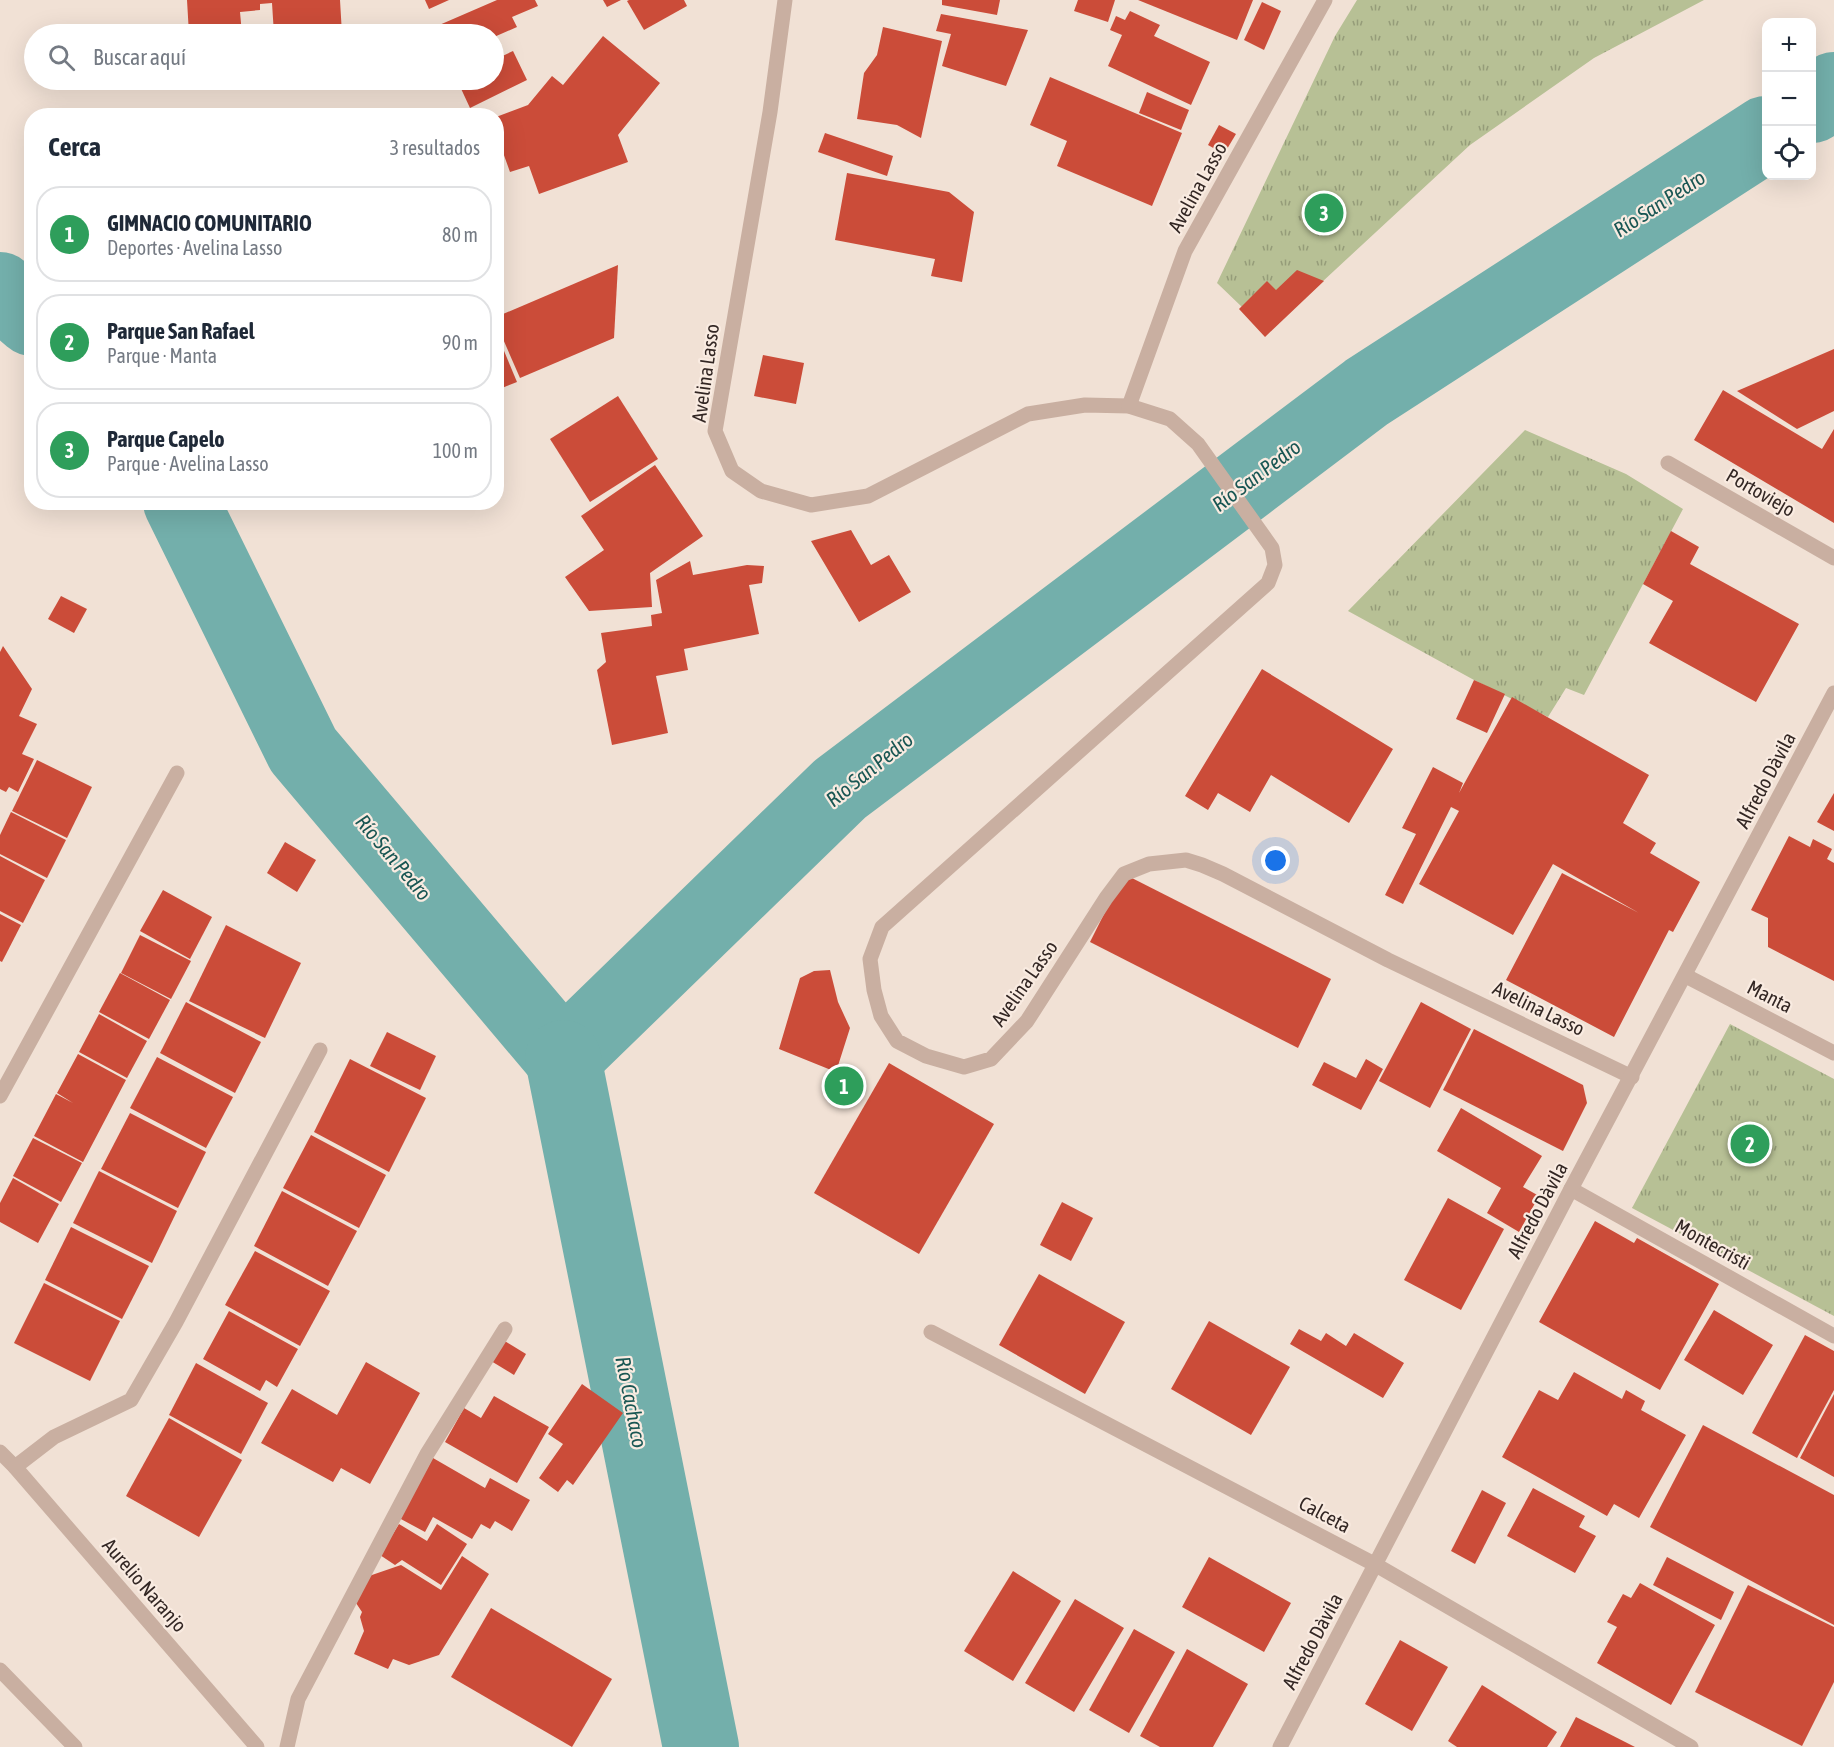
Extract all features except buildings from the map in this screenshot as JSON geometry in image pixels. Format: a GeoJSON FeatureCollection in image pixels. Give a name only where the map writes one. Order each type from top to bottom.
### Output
{"type":"FeatureCollection","features":[{"type":"Feature","properties":{"kind":"street","name":"Avelina Lasso"},"geometry":{"type":"LineString","coordinates":[[784,0],[770,112],[715,431],[732,471],[761,491],[811,505],[868,496],[1028,414],[1085,405],[1129,406],[1170,419],[1198,444],[1272,548],[1275,565],[1268,583],[882,927],[870,959],[874,990],[881,1016],[897,1041],[926,1056],[964,1067],[991,1059],[1027,1021],[1106,898],[1124,874],[1149,864],[1186,861],[1222,874],[1388,960],[1632,1077]]}},
{"type":"Feature","properties":{"kind":"street","name":"Avelina Lasso"},"geometry":{"type":"LineString","coordinates":[[1129,406],[1185,251],[1325,0]]}},
{"type":"Feature","properties":{"kind":"street","name":"Portoviejo"},"geometry":{"type":"LineString","coordinates":[[1668,463],[1834,558]]}},
{"type":"Feature","properties":{"kind":"street","name":"Alfredo Dàvila"},"geometry":{"type":"LineString","coordinates":[[1280,1747],[1571,1189],[1686,976],[1834,693]]}},
{"type":"Feature","properties":{"kind":"street"},"geometry":{"type":"LineString","coordinates":[[0,1096],[177,773]]}},
{"type":"Feature","properties":{"kind":"street","name":"Manta"},"geometry":{"type":"LineString","coordinates":[[1686,976],[1834,1053]]}},
{"type":"Feature","properties":{"kind":"street"},"geometry":{"type":"LineString","coordinates":[[15,1467],[54,1437],[131,1400],[176,1322],[320,1050]]}},
{"type":"Feature","properties":{"kind":"street","name":"Montecristi"},"geometry":{"type":"LineString","coordinates":[[1571,1189],[1834,1336]]}},
{"type":"Feature","properties":{"kind":"street"},"geometry":{"type":"LineString","coordinates":[[287,1747],[298,1699],[428,1454],[506,1329]]}},
{"type":"Feature","properties":{"kind":"street","name":"Calceta"},"geometry":{"type":"LineString","coordinates":[[932,1332],[1376,1565],[1692,1747]]}},
{"type":"Feature","properties":{"kind":"street","name":"Aurelio Naranjo"},"geometry":{"type":"LineString","coordinates":[[0,1452],[257,1747]]}},
{"type":"Feature","properties":{"kind":"street"},"geometry":{"type":"LineString","coordinates":[[0,1670],[75,1747]]}},
{"type":"Feature","properties":{"kind":"green space"},"geometry":{"type":"Polygon","coordinates":[[[1357,0],[1704,0],[1594,58],[1470,145],[1268,332],[1217,283],[1335,36],[1357,0]]]}},
{"type":"Feature","properties":{"kind":"green space"},"geometry":{"type":"Polygon","coordinates":[[[1525,430],[1626,474],[1683,509],[1584,695],[1566,688],[1548,717],[1474,680],[1348,611],[1525,430]]]}},
{"type":"Feature","properties":{"kind":"green space"},"geometry":{"type":"Polygon","coordinates":[[[1730,1024],[1834,1079],[1834,1316],[1632,1208],[1730,1024]]]}},
{"type":"Feature","properties":{"kind":"waterway","name":"Río San Pedro"},"geometry":{"type":"LineString","coordinates":[[1816,102],[1834,90]]}},
{"type":"Feature","properties":{"kind":"waterway","name":"Río San Pedro"},"geometry":{"type":"LineString","coordinates":[[185,510],[303,750],[563,1058],[840,789],[1367,392],[1762,137]]}},
{"type":"Feature","properties":{"kind":"waterway","name":"Río San Pedro"},"geometry":{"type":"LineString","coordinates":[[0,290],[24,311]]}},
{"type":"Feature","properties":{"kind":"waterway","name":"Río Cachaco"},"geometry":{"type":"LineString","coordinates":[[563,1058],[701,1747]]}},
{"type":"Feature","properties":{"kind":"place","name":"Parque Capelo"},"geometry":{"type":"Point","coordinates":[1324,213]}},
{"type":"Feature","properties":{"kind":"place","name":"GIMNACIO COMUNITARIO"},"geometry":{"type":"Point","coordinates":[844,1086]}},
{"type":"Feature","properties":{"kind":"place","name":"Parque San Rafael"},"geometry":{"type":"Point","coordinates":[1750,1144]}}]}
